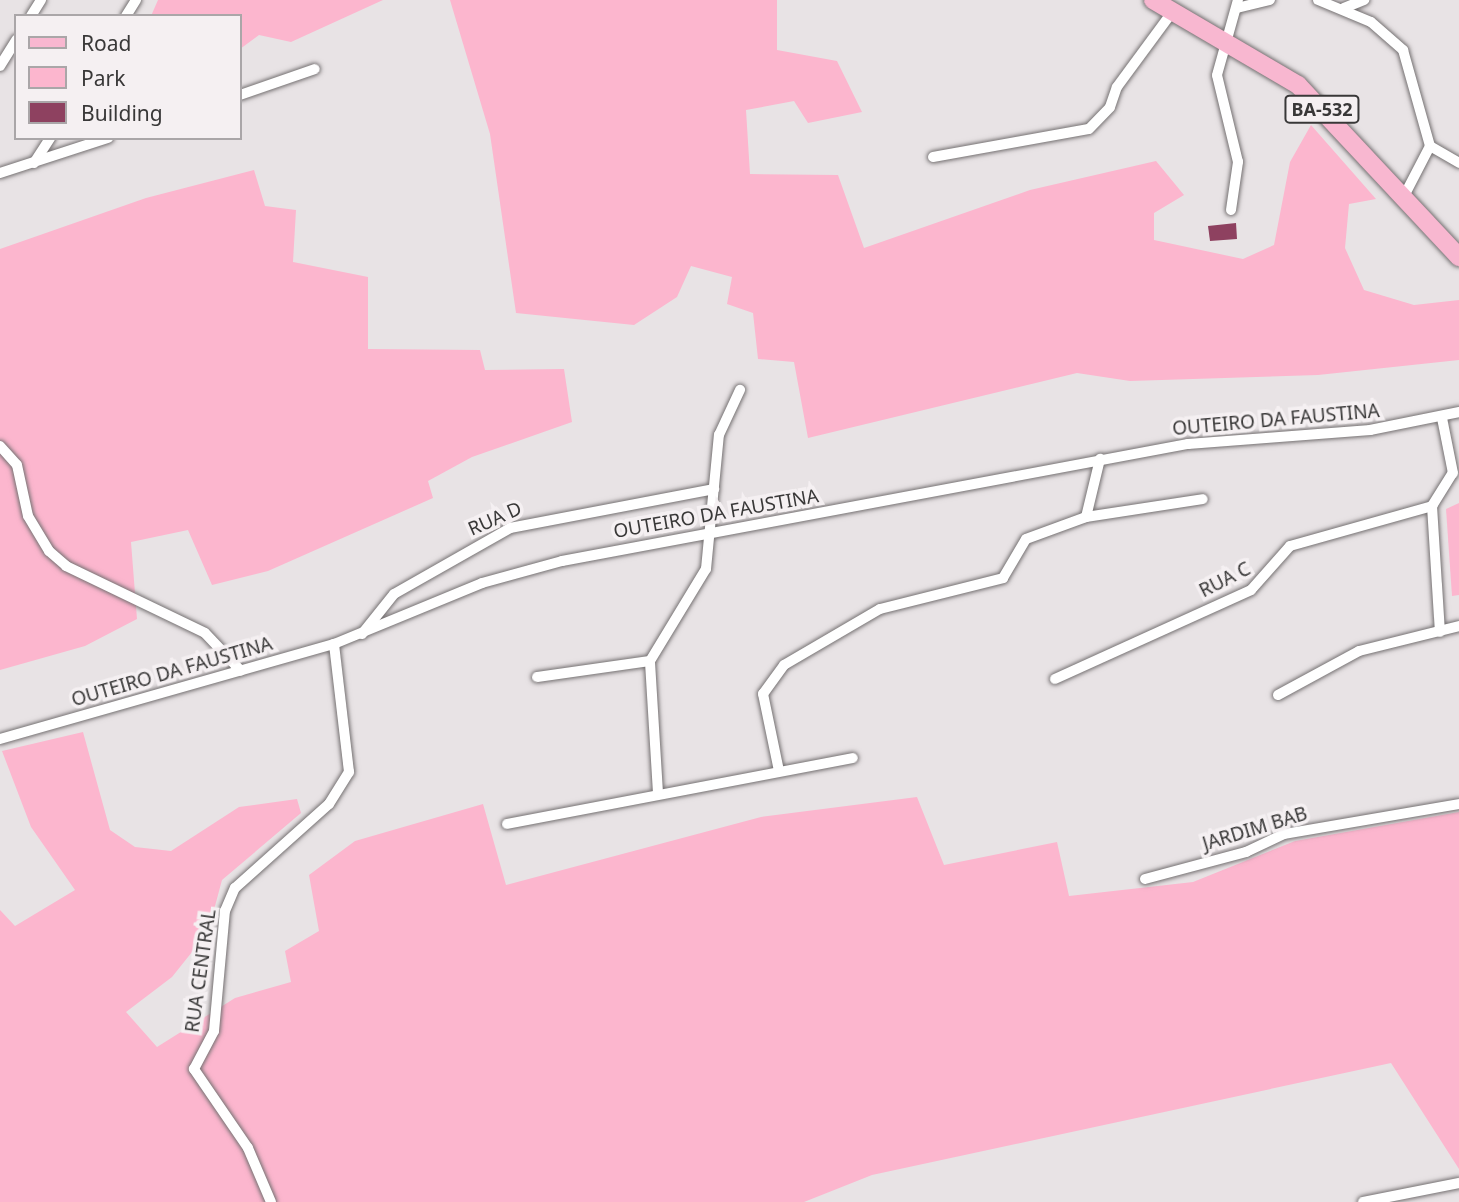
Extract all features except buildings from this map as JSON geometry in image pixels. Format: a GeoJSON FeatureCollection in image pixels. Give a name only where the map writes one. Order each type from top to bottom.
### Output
{"type":"FeatureCollection","features":[{"type":"Feature","properties":{"kind":"main road","name":"BA-532"},"geometry":{"type":"LineString","coordinates":[[1153,0],[1225,40],[1311,96],[1402,200],[1459,257]]}},
{"type":"Feature","properties":{"kind":"street"},"geometry":{"type":"LineString","coordinates":[[1231,210],[1238,162],[1217,75],[1237,4],[1270,0]]}},
{"type":"Feature","properties":{"kind":"street"},"geometry":{"type":"LineString","coordinates":[[1318,0],[1344,8],[1403,50],[1430,146],[1402,200]]}},
{"type":"Feature","properties":{"kind":"street"},"geometry":{"type":"LineString","coordinates":[[1344,8],[1364,0]]}},
{"type":"Feature","properties":{"kind":"street"},"geometry":{"type":"LineString","coordinates":[[933,158],[1089,129],[1173,11]]}},
{"type":"Feature","properties":{"kind":"street"},"geometry":{"type":"LineString","coordinates":[[0,66],[14,43]]}},
{"type":"Feature","properties":{"kind":"street"},"geometry":{"type":"LineString","coordinates":[[242,94],[315,69]]}},
{"type":"Feature","properties":{"kind":"street"},"geometry":{"type":"LineString","coordinates":[[34,163],[49,140]]}},
{"type":"Feature","properties":{"kind":"street"},"geometry":{"type":"LineString","coordinates":[[0,173],[102,140]]}},
{"type":"Feature","properties":{"kind":"street"},"geometry":{"type":"LineString","coordinates":[[1430,146],[1459,163]]}},
{"type":"Feature","properties":{"kind":"street"},"geometry":{"type":"LineString","coordinates":[[658,793],[650,661],[702,582],[711,531],[719,435],[740,390]]}},
{"type":"Feature","properties":{"kind":"street","name":"OUTEIRO DA FAUSTINA"},"geometry":{"type":"LineString","coordinates":[[0,739],[334,644],[482,583],[711,531],[1100,459],[1442,418],[1459,412]]}},
{"type":"Feature","properties":{"kind":"street"},"geometry":{"type":"LineString","coordinates":[[1440,632],[1432,506],[1453,473],[1442,418]]}},
{"type":"Feature","properties":{"kind":"street"},"geometry":{"type":"LineString","coordinates":[[0,446],[17,465],[29,516],[49,551],[66,566],[205,633],[241,671]]}},
{"type":"Feature","properties":{"kind":"street"},"geometry":{"type":"LineString","coordinates":[[1086,517],[1100,459]]}},
{"type":"Feature","properties":{"kind":"street","name":"RUA D"},"geometry":{"type":"LineString","coordinates":[[362,634],[394,594],[510,528],[714,489]]}},
{"type":"Feature","properties":{"kind":"street"},"geometry":{"type":"LineString","coordinates":[[779,771],[763,694],[784,664],[880,609],[1003,578],[1026,539],[1086,517],[1203,499]]}},
{"type":"Feature","properties":{"kind":"street","name":"RUA C"},"geometry":{"type":"LineString","coordinates":[[1055,679],[1251,590],[1290,546],[1432,506]]}},
{"type":"Feature","properties":{"kind":"street"},"geometry":{"type":"LineString","coordinates":[[1278,695],[1359,651],[1459,626]]}},
{"type":"Feature","properties":{"kind":"street","name":"RUA CENTRAL"},"geometry":{"type":"LineString","coordinates":[[271,1202],[248,1148],[194,1069],[214,1031],[225,911],[235,888],[329,804],[349,772],[334,644]]}},
{"type":"Feature","properties":{"kind":"street"},"geometry":{"type":"LineString","coordinates":[[537,677],[650,661]]}},
{"type":"Feature","properties":{"kind":"street"},"geometry":{"type":"LineString","coordinates":[[507,824],[658,793],[853,758]]}},
{"type":"Feature","properties":{"kind":"street","name":"JARDIM BAB"},"geometry":{"type":"LineString","coordinates":[[1144,879],[1246,852],[1284,834],[1459,804]]}},
{"type":"Feature","properties":{"kind":"street"},"geometry":{"type":"LineString","coordinates":[[1363,1202],[1459,1183]]}},
{"type":"Feature","properties":{"kind":"green space"},"geometry":{"type":"Polygon","coordinates":[[[158,0],[383,0],[291,42],[259,35],[242,48],[242,14],[152,14],[158,0]]]}},
{"type":"Feature","properties":{"kind":"green space"},"geometry":{"type":"Polygon","coordinates":[[[450,0],[777,0],[777,50],[837,61],[862,112],[808,123],[794,101],[746,110],[750,174],[838,175],[864,248],[1030,190],[1156,161],[1184,195],[1154,213],[1154,240],[1243,259],[1274,245],[1290,162],[1311,125],[1376,199],[1349,204],[1345,248],[1364,290],[1414,305],[1459,300],[1459,360],[1318,375],[1130,381],[1077,373],[808,438],[794,362],[758,359],[753,313],[727,304],[732,277],[691,266],[677,297],[634,325],[516,313],[490,134],[450,0]]]}},
{"type":"Feature","properties":{"kind":"green space"},"geometry":{"type":"Polygon","coordinates":[[[254,170],[265,206],[296,210],[293,262],[368,277],[368,349],[480,350],[485,370],[564,369],[572,422],[472,457],[428,481],[433,498],[268,571],[212,585],[188,530],[131,542],[137,619],[85,646],[0,670],[0,249],[146,198],[254,170]]]}},
{"type":"Feature","properties":{"kind":"green space"},"geometry":{"type":"Polygon","coordinates":[[[1459,503],[1459,595],[1452,596],[1446,509],[1459,503]]]}},
{"type":"Feature","properties":{"kind":"green space"},"geometry":{"type":"Polygon","coordinates":[[[83,732],[110,830],[135,847],[171,851],[239,807],[297,799],[301,813],[222,880],[208,932],[172,977],[126,1012],[157,1047],[235,998],[291,982],[285,951],[319,931],[309,875],[355,841],[483,804],[506,885],[761,817],[917,797],[944,865],[1057,842],[1069,896],[1193,882],[1295,841],[1459,812],[1459,1169],[1391,1063],[872,1175],[804,1202],[0,1202],[0,910],[15,926],[75,890],[31,827],[2,751],[83,732]]]}}]}
